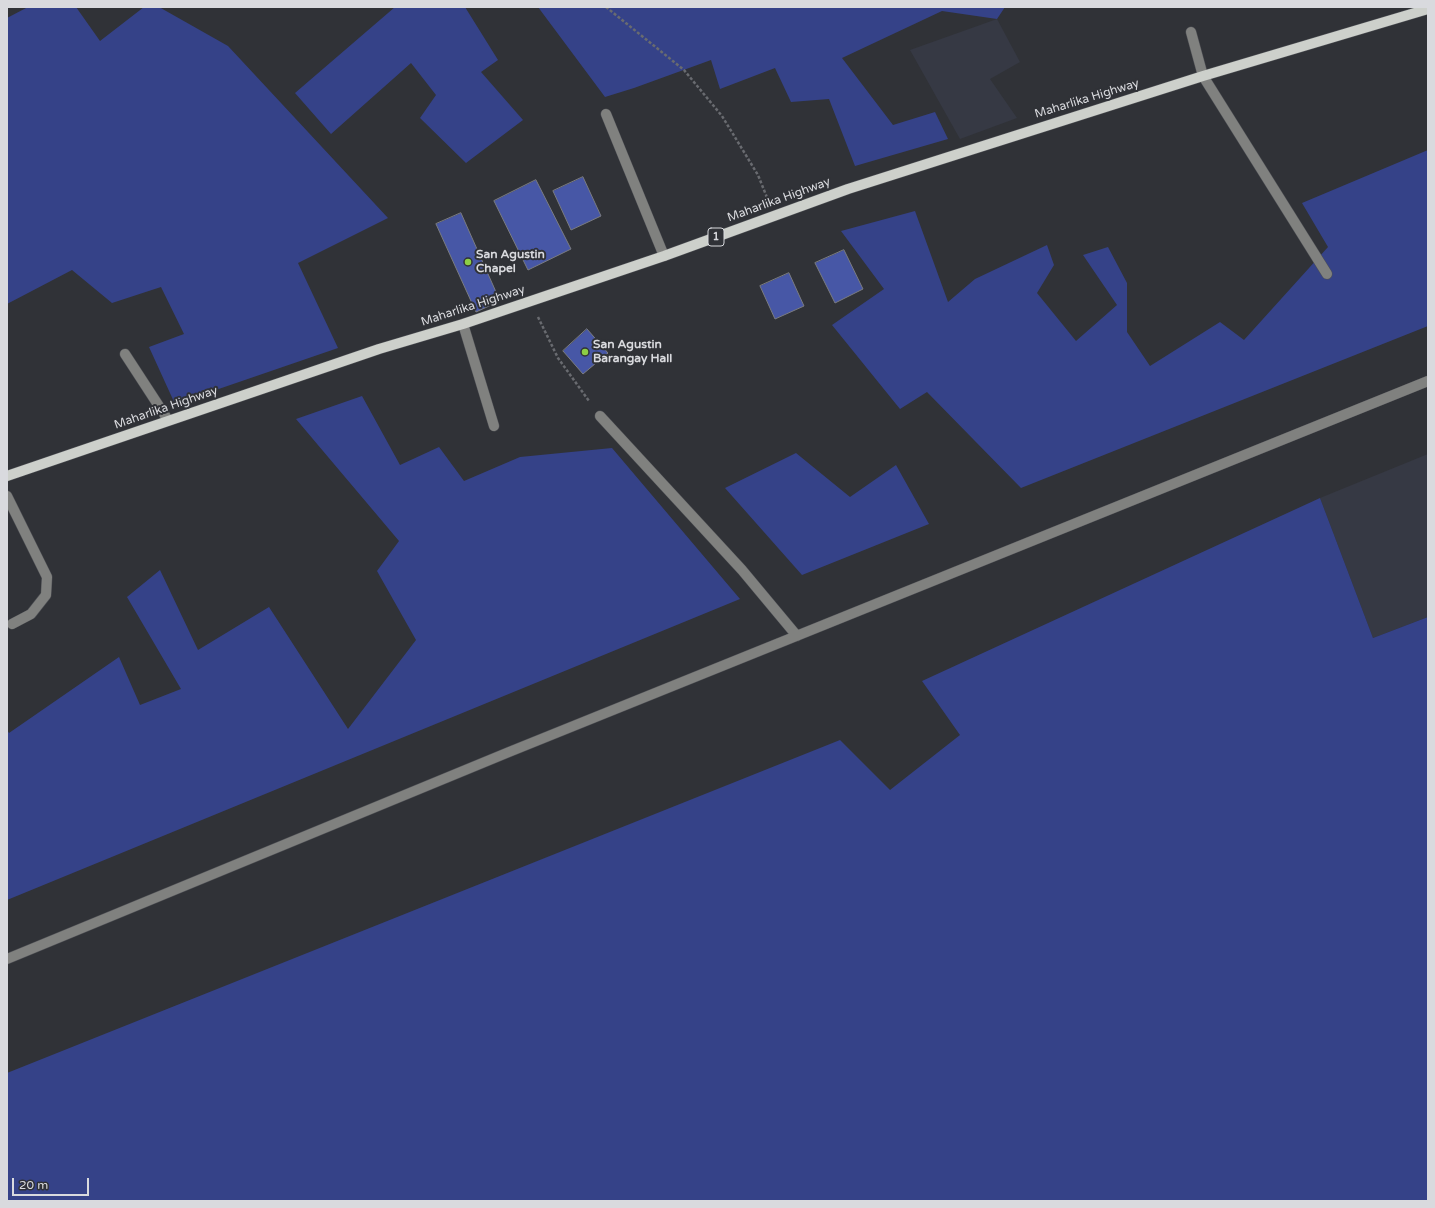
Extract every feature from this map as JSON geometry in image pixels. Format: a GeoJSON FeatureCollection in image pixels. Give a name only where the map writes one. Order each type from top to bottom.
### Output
{"type":"FeatureCollection","features":[{"type":"Feature","properties":{"kind":"main road","name":"Maharlika Highway"},"geometry":{"type":"LineString","coordinates":[[7,476],[379,349],[463,324],[664,256],[862,184],[1204,76],[1428,9]]}},
{"type":"Feature","properties":{"kind":"street"},"geometry":{"type":"LineString","coordinates":[[1191,32],[1204,76],[1327,274]]}},
{"type":"Feature","properties":{"kind":"street"},"geometry":{"type":"LineString","coordinates":[[606,114],[664,256]]}},
{"type":"Feature","properties":{"kind":"street"},"geometry":{"type":"LineString","coordinates":[[463,324],[494,426]]}},
{"type":"Feature","properties":{"kind":"street"},"geometry":{"type":"LineString","coordinates":[[125,354],[168,420]]}},
{"type":"Feature","properties":{"kind":"street"},"geometry":{"type":"LineString","coordinates":[[7,959],[797,636],[1428,381]]}},
{"type":"Feature","properties":{"kind":"street"},"geometry":{"type":"LineString","coordinates":[[600,416],[742,570],[797,636]]}},
{"type":"Feature","properties":{"kind":"street"},"geometry":{"type":"LineString","coordinates":[[7,496],[47,577],[46,595],[31,614],[12,624]]}},
{"type":"Feature","properties":{"kind":"path"},"geometry":{"type":"LineString","coordinates":[[606,7],[684,70],[722,116],[758,175],[775,215]]}},
{"type":"Feature","properties":{"kind":"path"},"geometry":{"type":"LineString","coordinates":[[530,301],[558,358],[600,416]]}},
{"type":"Feature","properties":{"kind":"shaded area"},"geometry":{"type":"Polygon","coordinates":[[[28,7],[76,7],[100,41],[144,7],[159,7],[228,46],[388,218],[298,263],[338,348],[175,404],[149,347],[184,334],[161,287],[112,303],[72,270],[7,304],[7,18],[28,7]]]}},
{"type":"Feature","properties":{"kind":"shaded area"},"geometry":{"type":"Polygon","coordinates":[[[395,7],[465,7],[498,60],[481,72],[523,120],[466,163],[420,118],[436,95],[411,63],[331,134],[295,93],[395,7]]]}},
{"type":"Feature","properties":{"kind":"shaded area"},"geometry":{"type":"Polygon","coordinates":[[[538,7],[1005,7],[997,19],[942,11],[842,58],[893,125],[935,112],[948,139],[855,166],[829,99],[791,102],[775,68],[720,89],[711,60],[605,97],[538,7]]]}},
{"type":"Feature","properties":{"kind":"shaded area"},"geometry":{"type":"Polygon","coordinates":[[[997,19],[1020,62],[990,79],[1017,118],[960,139],[910,50],[997,19]]]}},
{"type":"Feature","properties":{"kind":"shaded area"},"geometry":{"type":"Polygon","coordinates":[[[1428,150],[1428,326],[1021,488],[927,392],[900,409],[832,325],[884,289],[841,231],[915,211],[948,302],[975,279],[1047,245],[1054,265],[1037,293],[1076,341],[1117,305],[1083,255],[1108,247],[1127,283],[1127,332],[1150,366],[1220,322],[1244,340],[1328,247],[1302,203],[1428,150]]]}},
{"type":"Feature","properties":{"kind":"shaded area"},"geometry":{"type":"Polygon","coordinates":[[[362,396],[400,465],[439,447],[464,481],[520,457],[612,448],[740,599],[7,900],[7,730],[9,733],[119,657],[140,705],[181,689],[127,597],[160,570],[198,650],[269,607],[348,729],[416,640],[377,571],[399,541],[296,419],[362,396]]]}},
{"type":"Feature","properties":{"kind":"shaded area"},"geometry":{"type":"Polygon","coordinates":[[[796,453],[850,497],[896,465],[929,524],[802,575],[725,488],[796,453]]]}},
{"type":"Feature","properties":{"kind":"shaded area"},"geometry":{"type":"Polygon","coordinates":[[[1428,454],[1428,617],[1373,638],[1320,498],[1428,454]]]}},
{"type":"Feature","properties":{"kind":"shaded area"},"geometry":{"type":"Polygon","coordinates":[[[1320,498],[1373,638],[1428,617],[1428,1201],[7,1201],[7,1073],[840,740],[890,790],[960,735],[922,681],[1320,498]]]}},
{"type":"Feature","properties":{"kind":"building"},"geometry":{"type":"Polygon","coordinates":[[[583,177],[601,216],[571,230],[553,191],[583,177]]]}},
{"type":"Feature","properties":{"kind":"building"},"geometry":{"type":"Polygon","coordinates":[[[536,180],[571,249],[528,270],[494,201],[536,180]]]}},
{"type":"Feature","properties":{"kind":"building","name":"San Agustin Chapel"},"geometry":{"type":"Polygon","coordinates":[[[461,213],[500,301],[476,312],[436,224],[461,213]]]}},
{"type":"Feature","properties":{"kind":"building"},"geometry":{"type":"Polygon","coordinates":[[[844,250],[863,289],[835,303],[815,263],[844,250]]]}},
{"type":"Feature","properties":{"kind":"building"},"geometry":{"type":"Polygon","coordinates":[[[789,273],[804,306],[775,319],[760,286],[789,273]]]}},
{"type":"Feature","properties":{"kind":"building","name":"San Agustin Barangay Hall"},"geometry":{"type":"Polygon","coordinates":[[[587,329],[608,353],[583,374],[563,351],[587,329]]]}},
{"type":"Feature","properties":{"kind":"place","name":"San Agustin Chapel"},"geometry":{"type":"Point","coordinates":[468,262]}},
{"type":"Feature","properties":{"kind":"place","name":"San Agustin Barangay Hall"},"geometry":{"type":"Point","coordinates":[585,352]}}]}
